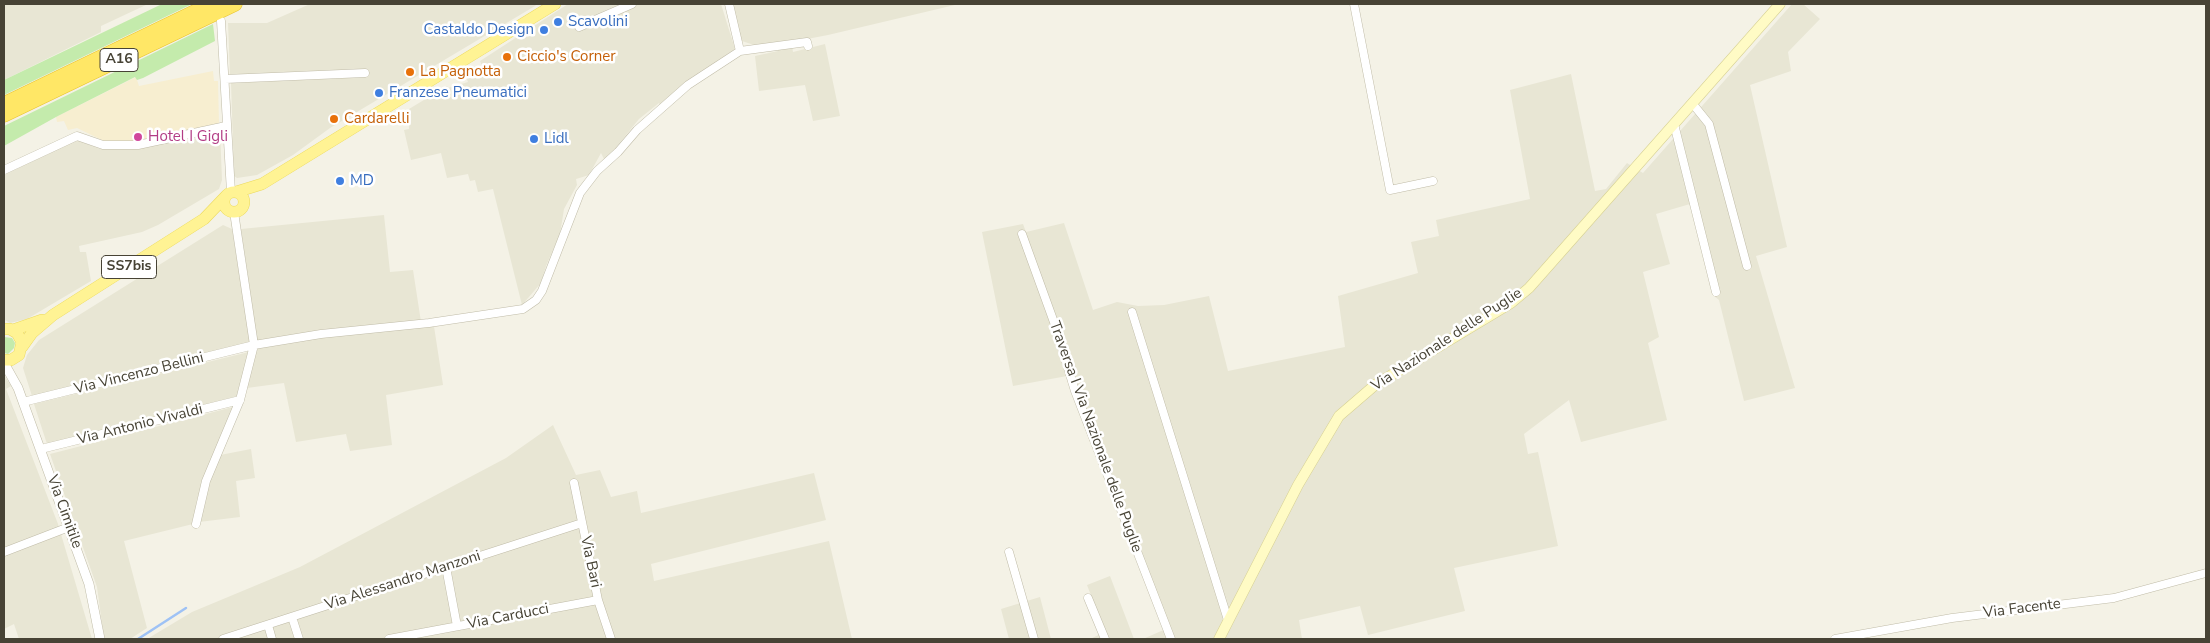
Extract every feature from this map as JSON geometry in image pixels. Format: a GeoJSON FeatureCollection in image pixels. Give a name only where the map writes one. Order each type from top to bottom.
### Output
{"type":"FeatureCollection","features":[{"type":"Feature","properties":{"kind":"highway","name":"A16"},"geometry":{"type":"LineString","coordinates":[[4,104],[211,4]]}},
{"type":"Feature","properties":{"kind":"highway","name":"A16"},"geometry":{"type":"LineString","coordinates":[[4,115],[235,4]]}},
{"type":"Feature","properties":{"kind":"main road","name":"SS7bis"},"geometry":{"type":"LineString","coordinates":[[204,219],[236,209],[262,184],[554,4]]}},
{"type":"Feature","properties":{"kind":"main road","name":"Via Nazionale delle Puglie"},"geometry":{"type":"LineString","coordinates":[[1219,639],[1298,485],[1339,416],[1375,385],[1517,298],[1529,288],[1780,4]]}},
{"type":"Feature","properties":{"kind":"main road","name":"SS7bis"},"geometry":{"type":"LineString","coordinates":[[19,352],[32,333],[53,315],[204,219],[231,193],[262,184]]}},
{"type":"Feature","properties":{"kind":"main road"},"geometry":{"type":"LineString","coordinates":[[231,193],[243,196],[236,209],[224,204],[231,193]]}},
{"type":"Feature","properties":{"kind":"main road","name":"SS7bis"},"geometry":{"type":"LineString","coordinates":[[8,328],[53,315]]}},
{"type":"Feature","properties":{"kind":"main road","name":"SS7bis"},"geometry":{"type":"LineString","coordinates":[[8,328],[20,338],[19,352]]}},
{"type":"Feature","properties":{"kind":"main road"},"geometry":{"type":"LineString","coordinates":[[4,362],[19,352]]}},
{"type":"Feature","properties":{"kind":"street"},"geometry":{"type":"LineString","coordinates":[[579,27],[632,4]]}},
{"type":"Feature","properties":{"kind":"street"},"geometry":{"type":"LineString","coordinates":[[729,4],[740,51],[807,42],[808,46]]}},
{"type":"Feature","properties":{"kind":"street"},"geometry":{"type":"LineString","coordinates":[[1354,4],[1390,190],[1434,181]]}},
{"type":"Feature","properties":{"kind":"street"},"geometry":{"type":"LineString","coordinates":[[221,21],[231,193]]}},
{"type":"Feature","properties":{"kind":"street","name":"Via Vincenzo Bellini"},"geometry":{"type":"LineString","coordinates":[[23,402],[254,345],[523,309],[536,300],[542,291],[580,193],[597,171],[618,152],[637,130],[688,85],[740,51]]}},
{"type":"Feature","properties":{"kind":"street"},"geometry":{"type":"LineString","coordinates":[[225,79],[366,73]]}},
{"type":"Feature","properties":{"kind":"street"},"geometry":{"type":"LineString","coordinates":[[1692,103],[1709,124],[1747,266]]}},
{"type":"Feature","properties":{"kind":"street"},"geometry":{"type":"LineString","coordinates":[[1674,124],[1716,292]]}},
{"type":"Feature","properties":{"kind":"street"},"geometry":{"type":"LineString","coordinates":[[4,170],[77,136],[103,145],[138,145],[226,126]]}},
{"type":"Feature","properties":{"kind":"street"},"geometry":{"type":"LineString","coordinates":[[196,524],[206,481],[240,400],[254,345],[236,209]]}},
{"type":"Feature","properties":{"kind":"street","name":"Traversa I Via Nazionale delle Puglie"},"geometry":{"type":"LineString","coordinates":[[1022,234],[1055,325],[1075,390],[1171,639]]}},
{"type":"Feature","properties":{"kind":"street"},"geometry":{"type":"LineString","coordinates":[[1132,312],[1228,620]]}},
{"type":"Feature","properties":{"kind":"street","name":"Via Cimitile"},"geometry":{"type":"LineString","coordinates":[[18,388],[19,352]]}},
{"type":"Feature","properties":{"kind":"street","name":"Via Cimitile"},"geometry":{"type":"LineString","coordinates":[[4,362],[18,388],[89,584],[100,639]]}},
{"type":"Feature","properties":{"kind":"street","name":"Via Antonio Vivaldi"},"geometry":{"type":"LineString","coordinates":[[41,450],[240,400]]}},
{"type":"Feature","properties":{"kind":"street","name":"Via Bari"},"geometry":{"type":"LineString","coordinates":[[574,483],[598,600],[611,639]]}},
{"type":"Feature","properties":{"kind":"street","name":"Via Alessandro Manzoni"},"geometry":{"type":"LineString","coordinates":[[224,639],[582,524]]}},
{"type":"Feature","properties":{"kind":"street"},"geometry":{"type":"LineString","coordinates":[[4,552],[69,527]]}},
{"type":"Feature","properties":{"kind":"street"},"geometry":{"type":"LineString","coordinates":[[1008,552],[1034,639]]}},
{"type":"Feature","properties":{"kind":"street"},"geometry":{"type":"LineString","coordinates":[[446,567],[457,626]]}},
{"type":"Feature","properties":{"kind":"street","name":"Via Facente"},"geometry":{"type":"LineString","coordinates":[[1835,639],[1952,618],[2114,598],[2206,572]]}},
{"type":"Feature","properties":{"kind":"street"},"geometry":{"type":"LineString","coordinates":[[1088,598],[1105,639]]}},
{"type":"Feature","properties":{"kind":"street","name":"Via Carducci"},"geometry":{"type":"LineString","coordinates":[[389,639],[598,600]]}},
{"type":"Feature","properties":{"kind":"street"},"geometry":{"type":"LineString","coordinates":[[292,617],[300,639]]}},
{"type":"Feature","properties":{"kind":"street"},"geometry":{"type":"LineString","coordinates":[[268,625],[272,639]]}},
{"type":"Feature","properties":{"kind":"shaded area"},"geometry":{"type":"Polygon","coordinates":[[[148,4],[101,26],[101,32],[4,80],[4,5],[148,4]]]}},
{"type":"Feature","properties":{"kind":"shaded area"},"geometry":{"type":"Polygon","coordinates":[[[310,4],[537,4],[330,128],[293,155],[257,175],[237,178],[234,176],[231,83],[366,77],[366,71],[230,75],[228,23],[267,23],[310,4]]]}},
{"type":"Feature","properties":{"kind":"shaded area"},"geometry":{"type":"Polygon","coordinates":[[[568,4],[721,4],[735,49],[639,119],[605,161],[601,153],[589,175],[576,179],[577,185],[564,209],[560,234],[541,283],[522,305],[493,189],[478,192],[475,180],[470,181],[468,174],[447,178],[441,153],[411,160],[404,130],[409,129],[409,109],[447,86],[448,88],[468,82],[466,77],[482,66],[480,61],[568,4]]]}},
{"type":"Feature","properties":{"kind":"shaded area"},"geometry":{"type":"Polygon","coordinates":[[[733,4],[959,4],[828,35],[781,44],[754,45],[739,40],[733,4]]]}},
{"type":"Feature","properties":{"kind":"shaded area"},"geometry":{"type":"Polygon","coordinates":[[[1792,4],[1803,4],[1820,19],[1788,52],[1791,71],[1750,85],[1787,247],[1756,256],[1795,388],[1744,401],[1719,300],[1713,295],[1690,204],[1656,214],[1670,264],[1643,272],[1659,337],[1648,343],[1667,420],[1581,442],[1569,400],[1524,434],[1528,454],[1538,452],[1558,546],[1454,568],[1465,611],[1368,635],[1360,606],[1299,620],[1302,639],[1143,639],[1168,628],[1129,543],[1067,376],[1013,386],[982,232],[1023,224],[1026,232],[1064,223],[1093,310],[1117,302],[1138,306],[1164,305],[1209,296],[1228,371],[1345,347],[1338,296],[1418,273],[1411,242],[1439,236],[1436,220],[1530,199],[1510,90],[1571,74],[1595,191],[1606,189],[1627,163],[1643,173],[1792,4]]]}},
{"type":"Feature","properties":{"kind":"shaded area"},"geometry":{"type":"Polygon","coordinates":[[[825,44],[840,116],[813,121],[805,85],[759,91],[755,56],[778,51],[778,48],[792,46],[793,52],[825,44]]]}},
{"type":"Feature","properties":{"kind":"shaded area","name":"Hotel I Gigli"},"geometry":{"type":"Polygon","coordinates":[[[213,71],[214,81],[218,81],[219,124],[138,141],[104,141],[77,128],[68,130],[64,121],[57,122],[56,117],[136,77],[139,86],[213,71]]]}},
{"type":"Feature","properties":{"kind":"shaded area"},"geometry":{"type":"Polygon","coordinates":[[[220,131],[222,180],[219,189],[158,225],[142,232],[79,246],[80,252],[86,252],[91,281],[27,319],[10,323],[5,320],[4,175],[77,140],[100,149],[124,149],[220,131]]]}},
{"type":"Feature","properties":{"kind":"shaded area"},"geometry":{"type":"Polygon","coordinates":[[[384,215],[390,272],[413,270],[421,322],[433,320],[443,385],[386,395],[392,445],[350,451],[346,434],[296,442],[284,383],[247,388],[257,339],[241,229],[384,215]]]}},
{"type":"Feature","properties":{"kind":"shaded area"},"geometry":{"type":"Polygon","coordinates":[[[223,225],[232,229],[250,342],[32,396],[23,368],[27,355],[39,340],[223,225]]]}},
{"type":"Feature","properties":{"kind":"shaded area"},"geometry":{"type":"Polygon","coordinates":[[[249,352],[238,396],[47,444],[34,404],[249,352]]]}},
{"type":"Feature","properties":{"kind":"shaded area"},"geometry":{"type":"Polygon","coordinates":[[[4,375],[11,386],[6,389],[58,524],[92,639],[19,639],[14,624],[4,629],[4,375]]]}},
{"type":"Feature","properties":{"kind":"shaded area"},"geometry":{"type":"Polygon","coordinates":[[[233,407],[197,499],[193,524],[124,541],[147,628],[130,639],[104,639],[97,587],[50,454],[233,407]]]}},
{"type":"Feature","properties":{"kind":"shaded area"},"geometry":{"type":"Polygon","coordinates":[[[553,425],[576,475],[600,470],[611,497],[637,491],[641,513],[814,473],[826,520],[651,564],[654,581],[829,541],[852,639],[147,639],[192,612],[300,567],[506,458],[553,425]]]}},
{"type":"Feature","properties":{"kind":"shaded area"},"geometry":{"type":"Polygon","coordinates":[[[251,449],[255,478],[236,481],[240,517],[199,522],[207,485],[220,455],[251,449]]]}},
{"type":"Feature","properties":{"kind":"shaded area"},"geometry":{"type":"Polygon","coordinates":[[[1110,576],[1134,639],[1090,639],[1105,632],[1087,585],[1110,576]]]}},
{"type":"Feature","properties":{"kind":"shaded area"},"geometry":{"type":"Polygon","coordinates":[[[1040,597],[1051,639],[1009,639],[1001,609],[1040,597]]]}},
{"type":"Feature","properties":{"kind":"green space"},"geometry":{"type":"Polygon","coordinates":[[[162,4],[192,4],[4,95],[4,80],[162,4]]]}},
{"type":"Feature","properties":{"kind":"green space"},"geometry":{"type":"Polygon","coordinates":[[[213,24],[215,41],[143,78],[137,80],[135,77],[4,146],[4,126],[213,24]]]}},
{"type":"Feature","properties":{"kind":"green space"},"geometry":{"type":"Polygon","coordinates":[[[4,337],[12,338],[15,343],[14,348],[8,354],[4,353],[4,337]]]}},
{"type":"Feature","properties":{"kind":"waterway"},"geometry":{"type":"LineString","coordinates":[[138,639],[186,608]]}},
{"type":"Feature","properties":{"kind":"place","name":"Scavolini"},"geometry":{"type":"Point","coordinates":[558,22]}},
{"type":"Feature","properties":{"kind":"place","name":"Castaldo Design"},"geometry":{"type":"Point","coordinates":[544,30]}},
{"type":"Feature","properties":{"kind":"place","name":"Ciccio's Corner"},"geometry":{"type":"Point","coordinates":[507,57]}},
{"type":"Feature","properties":{"kind":"place","name":"La Pagnotta"},"geometry":{"type":"Point","coordinates":[410,72]}},
{"type":"Feature","properties":{"kind":"place","name":"Franzese Pneumatici"},"geometry":{"type":"Point","coordinates":[379,93]}},
{"type":"Feature","properties":{"kind":"place","name":"Cardarelli"},"geometry":{"type":"Point","coordinates":[334,119]}},
{"type":"Feature","properties":{"kind":"place","name":"Hotel I Gigli"},"geometry":{"type":"Point","coordinates":[138,137]}},
{"type":"Feature","properties":{"kind":"place","name":"Lidl"},"geometry":{"type":"Point","coordinates":[534,139]}},
{"type":"Feature","properties":{"kind":"place","name":"MD"},"geometry":{"type":"Point","coordinates":[340,181]}}]}
